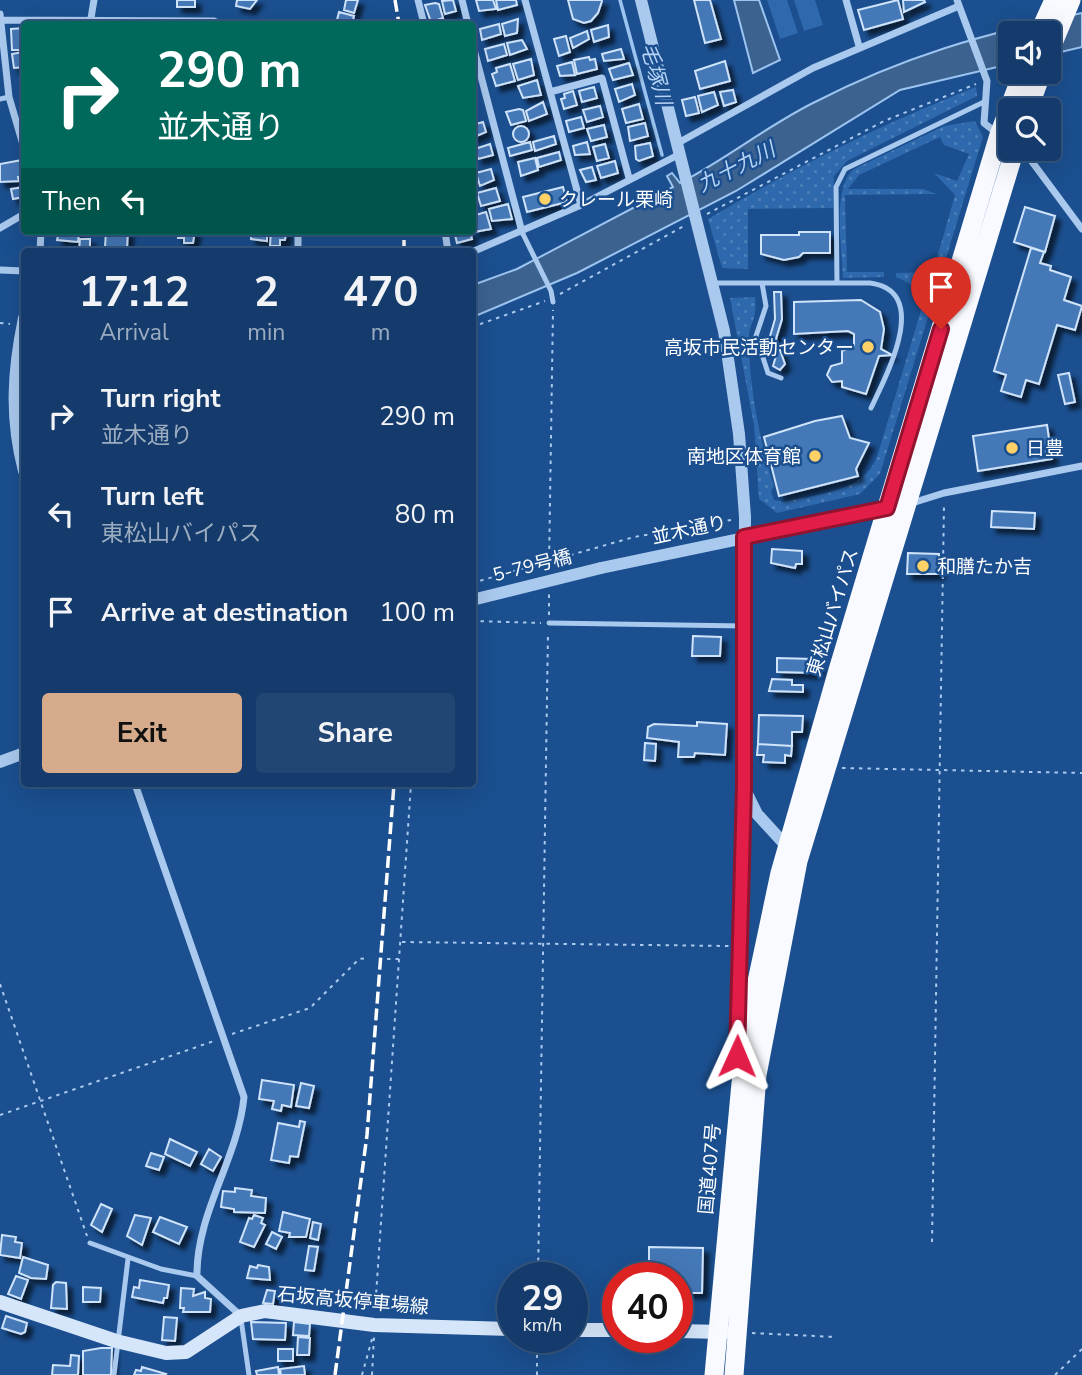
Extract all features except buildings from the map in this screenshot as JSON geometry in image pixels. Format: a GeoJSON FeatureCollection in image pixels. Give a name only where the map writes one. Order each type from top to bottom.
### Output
{"type":"FeatureCollection","features":[{"type":"Feature","properties":{"kind":"highway"},"geometry":{"type":"LineString","coordinates":[[1046,21],[1059,0]]}},
{"type":"Feature","properties":{"kind":"highway"},"geometry":{"type":"LineString","coordinates":[[1055,21],[1059,0]]}},
{"type":"Feature","properties":{"kind":"highway","name":"東松山バイパス"},"geometry":{"type":"LineString","coordinates":[[793,854],[887,508],[996,133],[1018,84]]}},
{"type":"Feature","properties":{"kind":"highway","name":"東松山バイパス"},"geometry":{"type":"LineString","coordinates":[[793,854],[827,765],[1013,161]]}},
{"type":"Feature","properties":{"kind":"highway","name":"国道407号"},"geometry":{"type":"LineString","coordinates":[[734,1375],[727,1332],[741,1083],[755,991],[793,854]]}},
{"type":"Feature","properties":{"kind":"highway","name":"国道407号"},"geometry":{"type":"LineString","coordinates":[[715,1375],[727,1332],[757,1075],[793,854]]}},
{"type":"Feature","properties":{"kind":"main road","name":"石坂高坂停車場線"},"geometry":{"type":"LineString","coordinates":[[0,1302],[116,1341],[166,1353],[186,1352],[241,1316],[277,1310],[374,1325],[497,1329]]}},
{"type":"Feature","properties":{"kind":"main road"},"geometry":{"type":"LineString","coordinates":[[693,1331],[727,1332]]}},
{"type":"Feature","properties":{"kind":"street"},"geometry":{"type":"LineString","coordinates":[[91,18],[94,0]]}},
{"type":"Feature","properties":{"kind":"street"},"geometry":{"type":"LineString","coordinates":[[418,0],[423,21]]}},
{"type":"Feature","properties":{"kind":"street"},"geometry":{"type":"LineString","coordinates":[[462,0],[467,21]]}},
{"type":"Feature","properties":{"kind":"street"},"geometry":{"type":"LineString","coordinates":[[525,0],[581,205]]}},
{"type":"Feature","properties":{"kind":"street"},"geometry":{"type":"LineString","coordinates":[[641,0],[713,283],[736,402],[744,537],[744,786],[737,1056],[741,1083]]}},
{"type":"Feature","properties":{"kind":"street"},"geometry":{"type":"LineString","coordinates":[[846,0],[859,46]]}},
{"type":"Feature","properties":{"kind":"street"},"geometry":{"type":"LineString","coordinates":[[476,250],[581,205],[680,154],[813,68],[959,2],[987,81],[984,123],[996,133]]}},
{"type":"Feature","properties":{"kind":"street"},"geometry":{"type":"LineString","coordinates":[[0,13],[9,97],[21,138]]}},
{"type":"Feature","properties":{"kind":"street"},"geometry":{"type":"LineString","coordinates":[[0,20],[91,18],[214,21]]}},
{"type":"Feature","properties":{"kind":"street"},"geometry":{"type":"LineString","coordinates":[[476,57],[522,232]]}},
{"type":"Feature","properties":{"kind":"street"},"geometry":{"type":"LineString","coordinates":[[550,92],[602,78],[629,178]]}},
{"type":"Feature","properties":{"kind":"street"},"geometry":{"type":"LineString","coordinates":[[1031,161],[1082,229]]}},
{"type":"Feature","properties":{"kind":"street"},"geometry":{"type":"LineString","coordinates":[[0,228],[21,216]]}},
{"type":"Feature","properties":{"kind":"street"},"geometry":{"type":"LineString","coordinates":[[0,270],[21,271]]}},
{"type":"Feature","properties":{"kind":"street"},"geometry":{"type":"LineString","coordinates":[[20,321],[13,390],[17,444],[21,459]]}},
{"type":"Feature","properties":{"kind":"street"},"geometry":{"type":"LineString","coordinates":[[908,504],[944,493],[1082,466]]}},
{"type":"Feature","properties":{"kind":"street","name":"並木通り"},"geometry":{"type":"LineString","coordinates":[[601,568],[908,504]]}},
{"type":"Feature","properties":{"kind":"street","name":"5-79号橋"},"geometry":{"type":"LineString","coordinates":[[476,599],[601,568]]}},
{"type":"Feature","properties":{"kind":"street"},"geometry":{"type":"LineString","coordinates":[[0,762],[21,754]]}},
{"type":"Feature","properties":{"kind":"street"},"geometry":{"type":"LineString","coordinates":[[744,786],[757,814],[793,854]]}},
{"type":"Feature","properties":{"kind":"street"},"geometry":{"type":"LineString","coordinates":[[136,787],[244,1097],[227,1166],[208,1211],[197,1262],[197,1276],[241,1316]]}},
{"type":"Feature","properties":{"kind":"lane"},"geometry":{"type":"LineString","coordinates":[[0,99],[9,97]]}},
{"type":"Feature","properties":{"kind":"lane"},"geometry":{"type":"LineString","coordinates":[[837,283],[836,187],[845,169],[987,101]]}},
{"type":"Feature","properties":{"kind":"lane"},"geometry":{"type":"LineString","coordinates":[[522,232],[551,291],[553,302]]}},
{"type":"Feature","properties":{"kind":"lane"},"geometry":{"type":"LineString","coordinates":[[713,283],[880,285],[895,294],[901,307],[894,359],[871,408]]}},
{"type":"Feature","properties":{"kind":"lane"},"geometry":{"type":"LineString","coordinates":[[762,283],[766,306],[757,343],[768,373],[781,378]]}},
{"type":"Feature","properties":{"kind":"lane"},"geometry":{"type":"LineString","coordinates":[[549,623],[744,626]]}},
{"type":"Feature","properties":{"kind":"lane"},"geometry":{"type":"LineString","coordinates":[[90,1243],[128,1259],[197,1276]]}},
{"type":"Feature","properties":{"kind":"lane"},"geometry":{"type":"LineString","coordinates":[[114,1375],[128,1259]]}},
{"type":"Feature","properties":{"kind":"lane"},"geometry":{"type":"LineString","coordinates":[[241,1316],[249,1375]]}},
{"type":"Feature","properties":{"kind":"path"},"geometry":{"type":"LineString","coordinates":[[558,295],[697,218],[884,121],[929,100],[978,83]]}},
{"type":"Feature","properties":{"kind":"path"},"geometry":{"type":"LineString","coordinates":[[476,326],[545,301]]}},
{"type":"Feature","properties":{"kind":"path"},"geometry":{"type":"LineString","coordinates":[[549,562],[553,302]]}},
{"type":"Feature","properties":{"kind":"path"},"geometry":{"type":"LineString","coordinates":[[0,323],[20,321]]}},
{"type":"Feature","properties":{"kind":"path"},"geometry":{"type":"LineString","coordinates":[[932,1242],[944,493]]}},
{"type":"Feature","properties":{"kind":"path"},"geometry":{"type":"LineString","coordinates":[[476,582],[635,537],[722,519],[731,520]]}},
{"type":"Feature","properties":{"kind":"path"},"geometry":{"type":"LineString","coordinates":[[476,621],[549,623],[538,1262]]}},
{"type":"Feature","properties":{"kind":"path"},"geometry":{"type":"LineString","coordinates":[[827,765],[941,771],[1082,773]]}},
{"type":"Feature","properties":{"kind":"path"},"geometry":{"type":"LineString","coordinates":[[374,1325],[411,787]]}},
{"type":"Feature","properties":{"kind":"path"},"geometry":{"type":"LineString","coordinates":[[401,942],[727,946]]}},
{"type":"Feature","properties":{"kind":"path"},"geometry":{"type":"LineString","coordinates":[[0,1115],[310,1008],[359,959],[369,958]]}},
{"type":"Feature","properties":{"kind":"path"},"geometry":{"type":"LineString","coordinates":[[387,959],[400,959]]}},
{"type":"Feature","properties":{"kind":"path"},"geometry":{"type":"LineString","coordinates":[[0,984],[90,1243]]}},
{"type":"Feature","properties":{"kind":"path"},"geometry":{"type":"LineString","coordinates":[[727,1332],[836,1338]]}},
{"type":"Feature","properties":{"kind":"path"},"geometry":{"type":"LineString","coordinates":[[362,1375],[374,1334],[372,1375]]}},
{"type":"Feature","properties":{"kind":"path"},"geometry":{"type":"LineString","coordinates":[[1055,1375],[1082,1349]]}},
{"type":"Feature","properties":{"kind":"path"},"geometry":{"type":"LineString","coordinates":[[537,1353],[537,1375]]}},
{"type":"Feature","properties":{"kind":"shaded area"},"geometry":{"type":"Polygon","coordinates":[[[767,0],[787,0],[798,33],[780,39],[767,0]]]}},
{"type":"Feature","properties":{"kind":"shaded area"},"geometry":{"type":"Polygon","coordinates":[[[794,0],[815,0],[823,25],[804,31],[794,0]]]}},
{"type":"Feature","properties":{"kind":"shaded area"},"geometry":{"type":"Polygon","coordinates":[[[976,87],[977,96],[847,161],[834,176],[833,208],[748,209],[748,269],[722,268],[708,219],[839,147],[976,87]]]}},
{"type":"Feature","properties":{"kind":"shaded area"},"geometry":{"type":"Polygon","coordinates":[[[975,121],[983,137],[880,474],[860,494],[777,513],[759,499],[754,425],[730,298],[755,297],[755,312],[749,335],[751,376],[760,433],[774,486],[771,491],[774,500],[783,502],[824,494],[861,478],[877,457],[922,307],[917,291],[911,284],[896,277],[896,273],[933,272],[955,195],[934,173],[957,181],[969,154],[944,145],[940,137],[859,175],[848,189],[923,189],[936,194],[845,195],[847,272],[884,272],[884,277],[843,278],[840,218],[843,187],[856,168],[944,126],[975,121]]]}},
{"type":"Feature","properties":{"kind":"water"},"geometry":{"type":"Polygon","coordinates":[[[734,0],[759,0],[780,60],[753,73],[734,0]]]}},
{"type":"Feature","properties":{"kind":"water"},"geometry":{"type":"Polygon","coordinates":[[[1082,13],[1082,47],[1061,52],[1061,21],[1046,21],[1082,13]]]}},
{"type":"Feature","properties":{"kind":"water","name":"九十九川"},"geometry":{"type":"Polygon","coordinates":[[[998,32],[998,67],[900,90],[736,191],[577,273],[476,316],[476,284],[517,269],[673,187],[667,176],[672,173],[680,183],[796,112],[847,86],[912,59],[998,32]]]}},
{"type":"Feature","properties":{"kind":"waterway","name":"毛塚川"},"geometry":{"type":"LineString","coordinates":[[620,0],[662,155]]}},
{"type":"Feature","properties":{"kind":"railway"},"geometry":{"type":"LineString","coordinates":[[395,0],[398,21]]}},
{"type":"Feature","properties":{"kind":"railway"},"geometry":{"type":"LineString","coordinates":[[404,235],[404,248]]}},
{"type":"Feature","properties":{"kind":"railway"},"geometry":{"type":"LineString","coordinates":[[335,1375],[367,1135],[394,787]]}},
{"type":"Feature","properties":{"kind":"place","name":"クレール栗崎"},"geometry":{"type":"Point","coordinates":[545,199]}},
{"type":"Feature","properties":{"kind":"place","name":"高坂市民活動センター"},"geometry":{"type":"Point","coordinates":[868,347]}},
{"type":"Feature","properties":{"kind":"place","name":"日豊"},"geometry":{"type":"Point","coordinates":[1012,448]}},
{"type":"Feature","properties":{"kind":"place","name":"南地区体育館"},"geometry":{"type":"Point","coordinates":[815,456]}},
{"type":"Feature","properties":{"kind":"place","name":"和膳たか吉"},"geometry":{"type":"Point","coordinates":[923,566]}},
{"type":"Feature","properties":{"kind":"route"},"geometry":{"type":"LineString","coordinates":[[737,1056],[741,817],[744,786],[744,537],[887,508],[941,329]]}}]}
